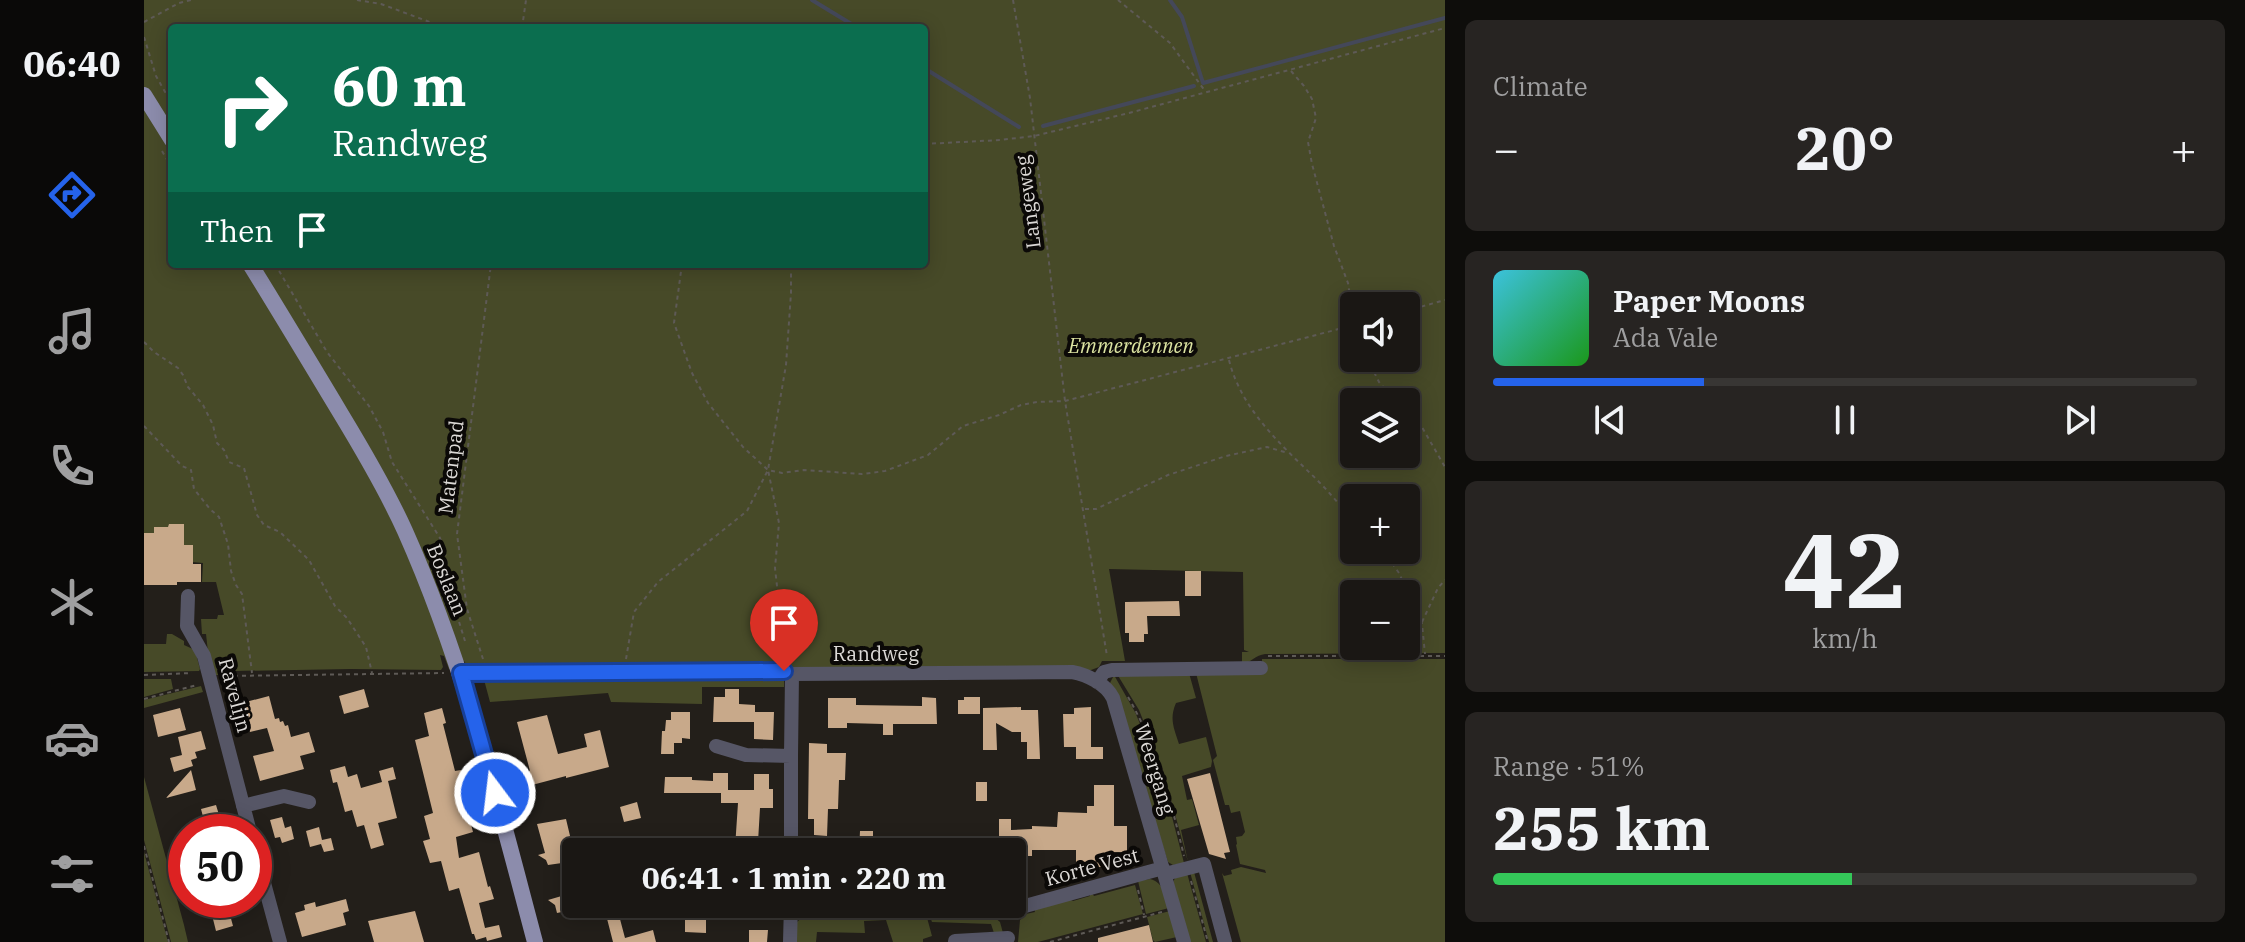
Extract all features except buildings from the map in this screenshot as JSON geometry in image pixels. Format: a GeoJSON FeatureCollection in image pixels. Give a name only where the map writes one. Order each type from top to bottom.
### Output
{"type":"FeatureCollection","features":[{"type":"Feature","properties":{"kind":"main road"},"geometry":{"type":"LineString","coordinates":[[144,95],[168,134]]}},
{"type":"Feature","properties":{"kind":"main road","name":"Boslaan"},"geometry":{"type":"LineString","coordinates":[[252,268],[361,448],[404,529],[440,615],[454,673],[479,733],[535,942]]}},
{"type":"Feature","properties":{"kind":"street","name":"Ravelijn"},"geometry":{"type":"LineString","coordinates":[[188,596],[187,626],[204,656],[245,814]]}},
{"type":"Feature","properties":{"kind":"street"},"geometry":{"type":"LineString","coordinates":[[1097,682],[1104,672],[1112,670],[1254,667]]}},
{"type":"Feature","properties":{"kind":"street"},"geometry":{"type":"LineString","coordinates":[[788,672],[791,838]]}},
{"type":"Feature","properties":{"kind":"street","name":"Randweg"},"geometry":{"type":"LineString","coordinates":[[454,673],[1072,672],[1097,682]]}},
{"type":"Feature","properties":{"kind":"street","name":"Weergang"},"geometry":{"type":"LineString","coordinates":[[1097,682],[1113,698],[1184,942]]}},
{"type":"Feature","properties":{"kind":"street"},"geometry":{"type":"LineString","coordinates":[[716,746],[746,755],[791,756]]}},
{"type":"Feature","properties":{"kind":"street"},"geometry":{"type":"LineString","coordinates":[[243,806],[284,796],[309,802]]}},
{"type":"Feature","properties":{"kind":"street"},"geometry":{"type":"LineString","coordinates":[[1164,871],[1204,864],[1225,942]]}},
{"type":"Feature","properties":{"kind":"street","name":"Korte Vest"},"geometry":{"type":"LineString","coordinates":[[1026,906],[1134,876],[1164,871]]}},
{"type":"Feature","properties":{"kind":"street"},"geometry":{"type":"LineString","coordinates":[[272,912],[280,942]]}},
{"type":"Feature","properties":{"kind":"street"},"geometry":{"type":"LineString","coordinates":[[790,942],[791,918]]}},
{"type":"Feature","properties":{"kind":"street"},"geometry":{"type":"LineString","coordinates":[[955,941],[1008,940],[1007,918]]}},
{"type":"Feature","properties":{"kind":"path"},"geometry":{"type":"LineString","coordinates":[[144,22],[191,0]]}},
{"type":"Feature","properties":{"kind":"path"},"geometry":{"type":"LineString","coordinates":[[357,0],[381,4],[435,24]]}},
{"type":"Feature","properties":{"kind":"path"},"geometry":{"type":"LineString","coordinates":[[523,24],[526,0]]}},
{"type":"Feature","properties":{"kind":"path","name":"Langeweg"},"geometry":{"type":"LineString","coordinates":[[1013,0],[1034,136],[1065,401]]}},
{"type":"Feature","properties":{"kind":"path"},"geometry":{"type":"LineString","coordinates":[[1118,0],[1170,43],[1206,93]]}},
{"type":"Feature","properties":{"kind":"path"},"geometry":{"type":"LineString","coordinates":[[928,144],[1034,136],[1445,28]]}},
{"type":"Feature","properties":{"kind":"path"},"geometry":{"type":"LineString","coordinates":[[144,37],[156,76],[168,97]]}},
{"type":"Feature","properties":{"kind":"path"},"geometry":{"type":"LineString","coordinates":[[1290,70],[1312,99],[1316,118],[1308,142],[1312,164],[1349,292]]}},
{"type":"Feature","properties":{"kind":"path","name":"Matenpad"},"geometry":{"type":"LineString","coordinates":[[483,672],[482,656],[467,609],[457,534],[490,268]]}},
{"type":"Feature","properties":{"kind":"path"},"geometry":{"type":"LineString","coordinates":[[681,268],[674,323],[692,373],[708,403],[743,447],[768,470],[782,473],[804,470],[862,474],[885,471],[928,455],[963,426],[1029,403],[1065,401],[1340,328]]}},
{"type":"Feature","properties":{"kind":"path"},"geometry":{"type":"LineString","coordinates":[[788,672],[775,568],[779,523],[768,470],[786,365],[791,268]]}},
{"type":"Feature","properties":{"kind":"path"},"geometry":{"type":"LineString","coordinates":[[1420,307],[1445,300]]}},
{"type":"Feature","properties":{"kind":"path"},"geometry":{"type":"LineString","coordinates":[[144,342],[183,375],[188,387],[203,405],[213,425],[217,443],[229,462],[244,468],[257,515],[264,525],[280,532],[309,560],[335,606],[366,647],[372,673]]}},
{"type":"Feature","properties":{"kind":"path"},"geometry":{"type":"LineString","coordinates":[[1229,358],[1247,405],[1288,453],[1340,506]]}},
{"type":"Feature","properties":{"kind":"path"},"geometry":{"type":"LineString","coordinates":[[1065,401],[1112,670]]}},
{"type":"Feature","properties":{"kind":"path"},"geometry":{"type":"LineString","coordinates":[[1420,424],[1445,467]]}},
{"type":"Feature","properties":{"kind":"path"},"geometry":{"type":"LineString","coordinates":[[144,426],[182,466],[191,470],[194,489],[219,517],[228,544],[231,571],[242,594],[252,675]]}},
{"type":"Feature","properties":{"kind":"path"},"geometry":{"type":"LineString","coordinates":[[1084,509],[1096,509],[1168,475],[1226,456],[1267,447],[1288,453]]}},
{"type":"Feature","properties":{"kind":"path"},"geometry":{"type":"LineString","coordinates":[[624,672],[634,612],[658,582],[747,511],[768,470]]}},
{"type":"Feature","properties":{"kind":"path"},"geometry":{"type":"LineString","coordinates":[[1393,564],[1422,624],[1425,656]]}},
{"type":"Feature","properties":{"kind":"path"},"geometry":{"type":"LineString","coordinates":[[1422,624],[1438,588],[1445,580]]}},
{"type":"Feature","properties":{"kind":"path"},"geometry":{"type":"LineString","coordinates":[[1254,667],[1253,661],[1266,656],[1445,656]]}},
{"type":"Feature","properties":{"kind":"path"},"geometry":{"type":"LineString","coordinates":[[144,675],[199,673],[209,678]]}},
{"type":"Feature","properties":{"kind":"path"},"geometry":{"type":"LineString","coordinates":[[144,699],[221,676],[454,673]]}},
{"type":"Feature","properties":{"kind":"path"},"geometry":{"type":"LineString","coordinates":[[1126,693],[1162,770],[1208,942]]}},
{"type":"Feature","properties":{"kind":"path"},"geometry":{"type":"LineString","coordinates":[[144,846],[169,942]]}},
{"type":"Feature","properties":{"kind":"path"},"geometry":{"type":"LineString","coordinates":[[1134,876],[1145,916]]}},
{"type":"Feature","properties":{"kind":"path"},"geometry":{"type":"LineString","coordinates":[[1050,942],[1175,908]]}},
{"type":"Feature","properties":{"kind":"path"},"geometry":{"type":"LineString","coordinates":[[1071,936],[1072,942]]}},
{"type":"Feature","properties":{"kind":"green space","name":"Emmerdennen"},"geometry":{"type":"Polygon","coordinates":[[[144,0],[1445,0],[1445,653],[1420,653],[1420,580],[1340,580],[1340,654],[1265,654],[1242,664],[1242,652],[1249,652],[1244,650],[1243,572],[1109,569],[1125,661],[1102,661],[1099,667],[1091,670],[486,668],[486,664],[481,668],[474,663],[466,664],[451,658],[454,668],[449,669],[444,656],[440,655],[441,670],[234,671],[215,675],[206,634],[202,634],[201,619],[217,619],[218,615],[224,615],[216,582],[202,582],[203,563],[192,562],[184,547],[156,535],[144,535],[144,0]]]}},
{"type":"Feature","properties":{"kind":"green space"},"geometry":{"type":"Polygon","coordinates":[[[167,634],[172,634],[195,650],[199,671],[144,672],[144,644],[166,644],[167,634]]]}},
{"type":"Feature","properties":{"kind":"green space"},"geometry":{"type":"Polygon","coordinates":[[[1262,659],[1445,659],[1445,942],[1241,942],[1222,873],[1224,876],[1232,874],[1231,870],[1241,867],[1266,873],[1265,870],[1240,864],[1236,837],[1245,832],[1240,811],[1231,813],[1229,805],[1225,805],[1213,760],[1217,756],[1196,673],[1262,672],[1262,659]]]}},
{"type":"Feature","properties":{"kind":"green space"},"geometry":{"type":"Polygon","coordinates":[[[1189,673],[1196,698],[1176,703],[1174,728],[1179,744],[1206,737],[1212,761],[1211,767],[1182,776],[1187,800],[1192,799],[1199,825],[1181,830],[1188,862],[1163,770],[1139,710],[1117,674],[1189,673]]]}},
{"type":"Feature","properties":{"kind":"green space"},"geometry":{"type":"Polygon","coordinates":[[[1114,675],[1135,712],[1160,771],[1184,863],[1173,865],[1168,862],[1110,683],[1114,675]]]}},
{"type":"Feature","properties":{"kind":"green space"},"geometry":{"type":"Polygon","coordinates":[[[483,676],[784,677],[784,687],[702,687],[702,704],[611,702],[608,693],[490,702],[483,676]]]}},
{"type":"Feature","properties":{"kind":"green space"},"geometry":{"type":"Polygon","coordinates":[[[144,679],[171,679],[173,689],[144,697],[144,679]]]}},
{"type":"Feature","properties":{"kind":"green space"},"geometry":{"type":"Polygon","coordinates":[[[201,686],[203,692],[144,708],[144,700],[201,686]]]}},
{"type":"Feature","properties":{"kind":"green space"},"geometry":{"type":"Polygon","coordinates":[[[144,777],[168,867],[168,918],[182,918],[188,942],[171,942],[144,840],[144,777]]]}},
{"type":"Feature","properties":{"kind":"green space"},"geometry":{"type":"Polygon","coordinates":[[[144,852],[168,942],[144,942],[144,852]]]}},
{"type":"Feature","properties":{"kind":"green space"},"geometry":{"type":"Polygon","coordinates":[[[1190,872],[1194,872],[1213,942],[1209,942],[1190,872]]]}},
{"type":"Feature","properties":{"kind":"green space"},"geometry":{"type":"Polygon","coordinates":[[[1187,873],[1206,942],[1189,942],[1173,882],[1176,876],[1187,873]]]}},
{"type":"Feature","properties":{"kind":"green space"},"geometry":{"type":"Polygon","coordinates":[[[1150,879],[1161,887],[1169,908],[1146,914],[1138,881],[1150,879]]]}},
{"type":"Feature","properties":{"kind":"green space"},"geometry":{"type":"Polygon","coordinates":[[[1135,885],[1143,914],[1038,942],[1018,942],[1020,920],[1026,918],[1026,914],[1035,912],[1034,908],[1069,899],[1073,901],[1090,896],[1090,893],[1094,896],[1135,885]]]}},
{"type":"Feature","properties":{"kind":"green space"},"geometry":{"type":"Polygon","coordinates":[[[1170,911],[1177,937],[1155,942],[1147,917],[1170,911]]]}},
{"type":"Feature","properties":{"kind":"green space"},"geometry":{"type":"Polygon","coordinates":[[[801,918],[927,918],[932,936],[923,939],[923,942],[893,942],[886,920],[864,921],[865,933],[817,932],[816,942],[794,942],[797,922],[801,918]]]}},
{"type":"Feature","properties":{"kind":"green space"},"geometry":{"type":"Polygon","coordinates":[[[930,918],[995,918],[1000,922],[1003,933],[994,933],[991,924],[932,922],[930,918]]]}},
{"type":"Feature","properties":{"kind":"waterway"},"geometry":{"type":"LineString","coordinates":[[812,0],[851,24]]}},
{"type":"Feature","properties":{"kind":"waterway"},"geometry":{"type":"LineString","coordinates":[[1170,0],[1182,17],[1203,83],[1445,18]]}},
{"type":"Feature","properties":{"kind":"waterway"},"geometry":{"type":"LineString","coordinates":[[928,70],[1019,127]]}},
{"type":"Feature","properties":{"kind":"waterway"},"geometry":{"type":"LineString","coordinates":[[1043,126],[1194,86]]}},
{"type":"Feature","properties":{"kind":"route"},"geometry":{"type":"LineString","coordinates":[[495,793],[461,673],[784,671]]}}]}
